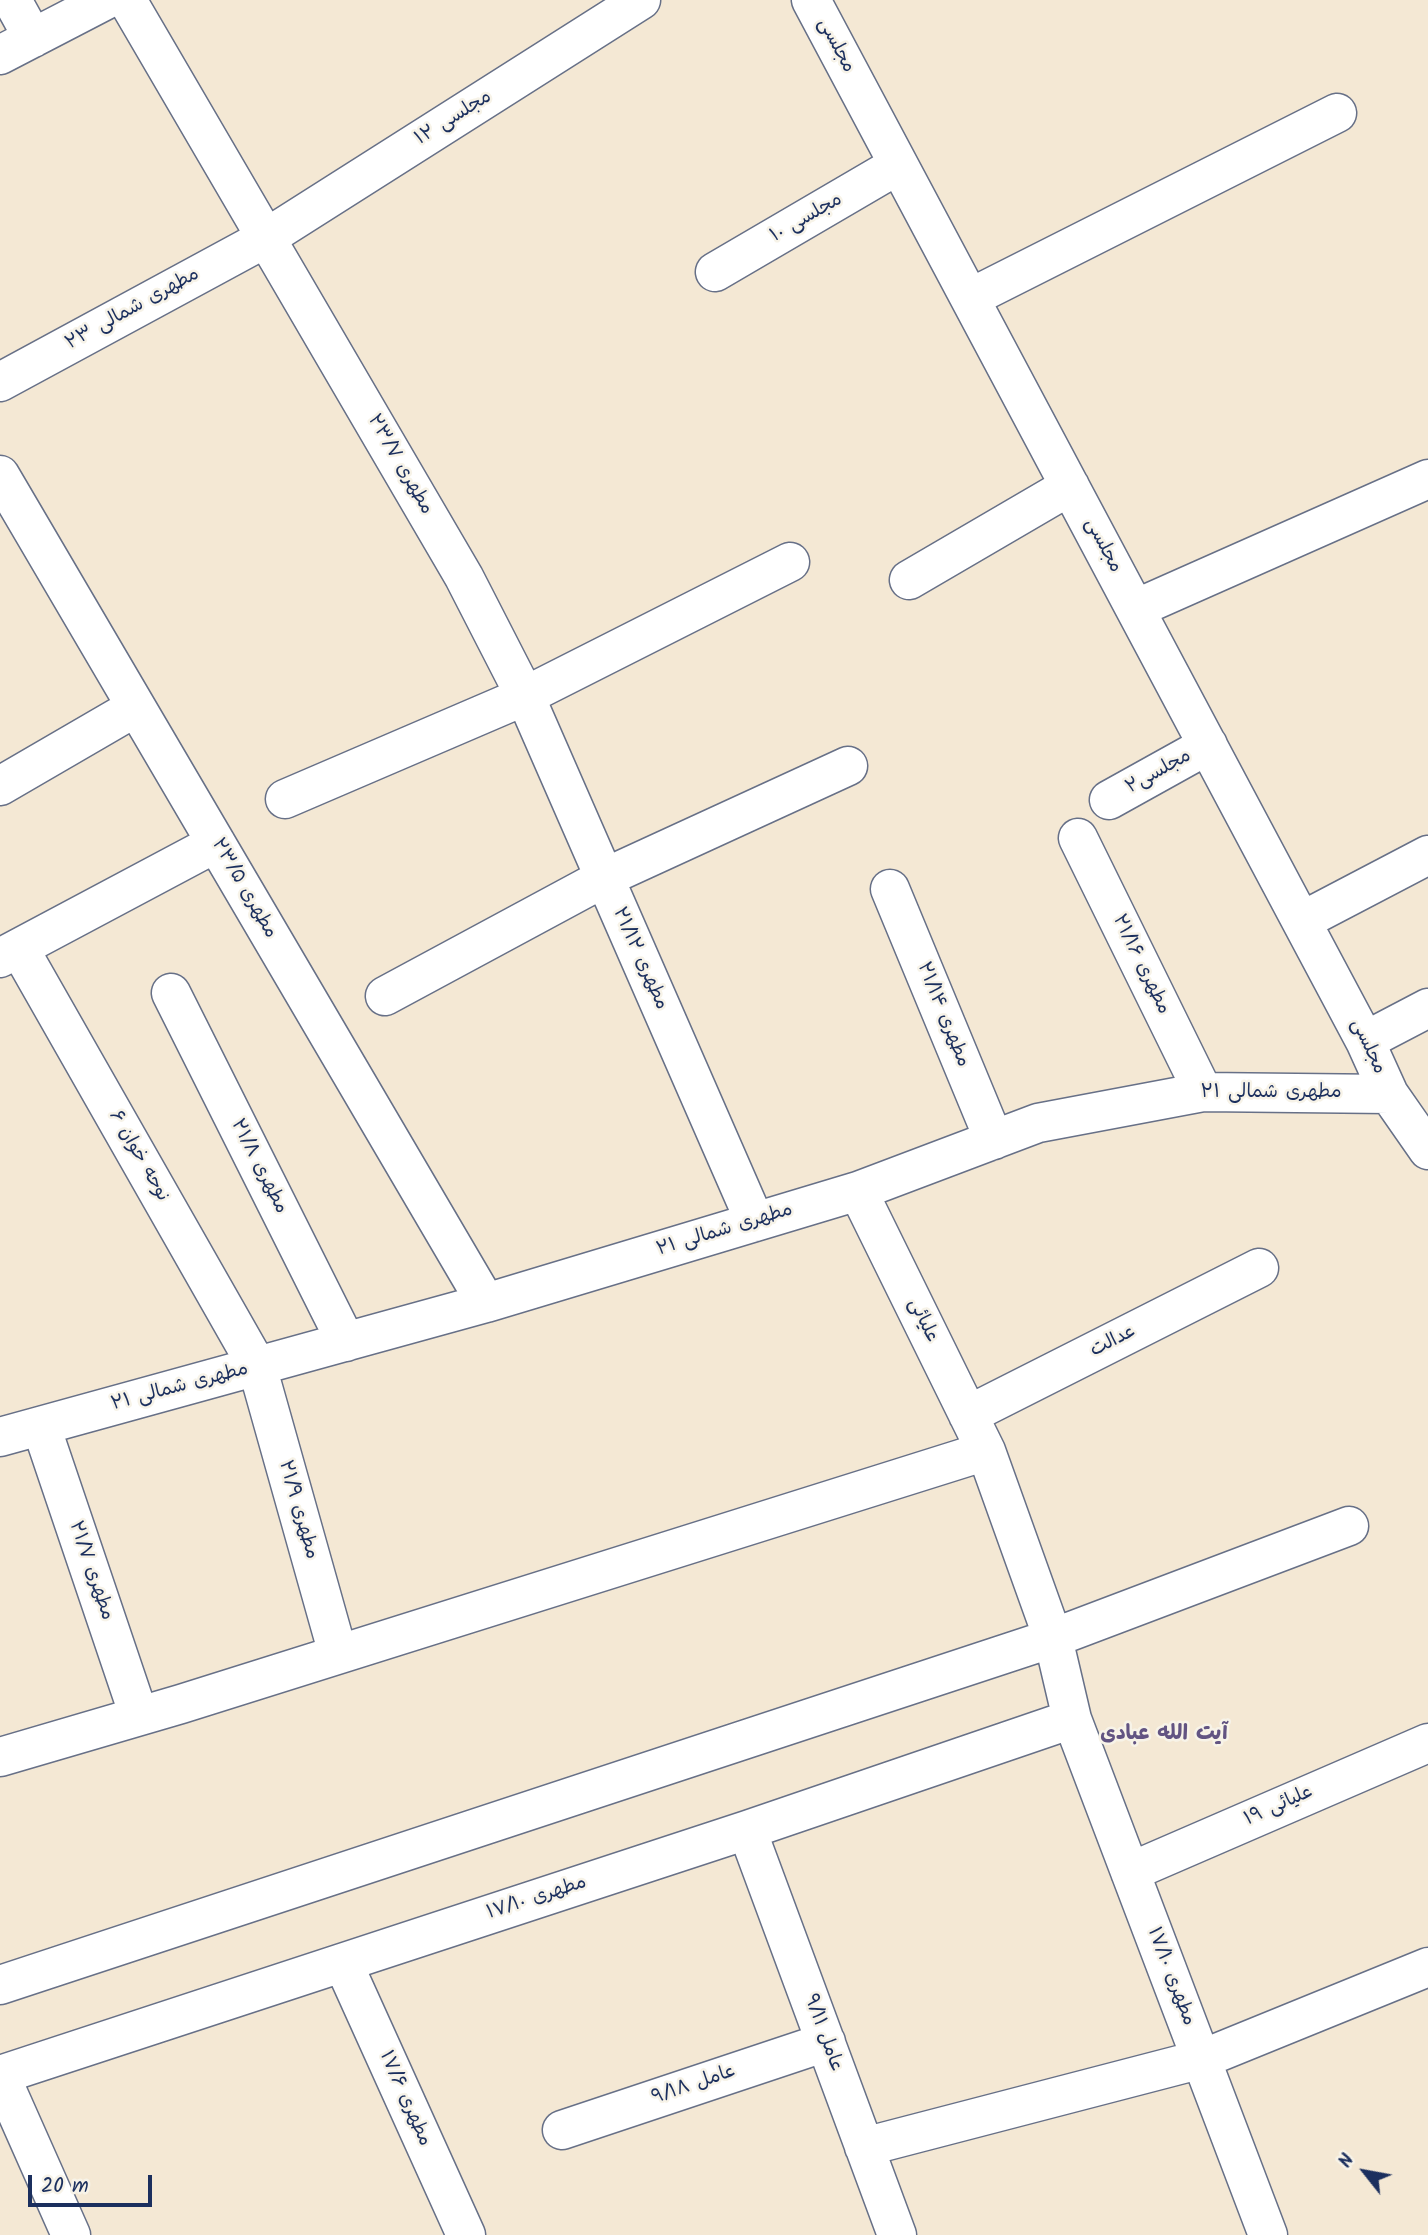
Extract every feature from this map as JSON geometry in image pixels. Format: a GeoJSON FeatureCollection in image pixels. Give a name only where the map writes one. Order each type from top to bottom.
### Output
{"type":"FeatureCollection","features":[{"type":"Feature","properties":{"kind":"street"},"geometry":{"type":"LineString","coordinates":[[12,0],[16,47],[106,0]]}},
{"type":"Feature","properties":{"kind":"street","name":"مطهری ۲۳/۷"},"geometry":{"type":"LineString","coordinates":[[127,0],[464,576],[525,696]]}},
{"type":"Feature","properties":{"kind":"street","name":"مجلسی ۱۲"},"geometry":{"type":"LineString","coordinates":[[266,238],[642,0]]}},
{"type":"Feature","properties":{"kind":"street","name":"مجلسی"},"geometry":{"type":"LineString","coordinates":[[822,4],[898,165],[1366,1041],[1388,1094]]}},
{"type":"Feature","properties":{"kind":"street"},"geometry":{"type":"LineString","coordinates":[[970,298],[1337,113]]}},
{"type":"Feature","properties":{"kind":"street","name":"مجلسی ۱۰"},"geometry":{"type":"LineString","coordinates":[[715,272],[898,165]]}},
{"type":"Feature","properties":{"kind":"street","name":"مطهری شمالی ۲۳"},"geometry":{"type":"LineString","coordinates":[[0,382],[266,238]]}},
{"type":"Feature","properties":{"kind":"street","name":"مطهری ۲۳/۵"},"geometry":{"type":"LineString","coordinates":[[0,475],[486,1303]]}},
{"type":"Feature","properties":{"kind":"street"},"geometry":{"type":"LineString","coordinates":[[1135,609],[1428,480]]}},
{"type":"Feature","properties":{"kind":"street"},"geometry":{"type":"LineString","coordinates":[[909,580],[1070,486]]}},
{"type":"Feature","properties":{"kind":"street"},"geometry":{"type":"LineString","coordinates":[[285,799],[525,696],[790,562]]}},
{"type":"Feature","properties":{"kind":"street","name":"مطهری ۲۱/۱۲"},"geometry":{"type":"LineString","coordinates":[[525,696],[755,1222]]}},
{"type":"Feature","properties":{"kind":"street"},"geometry":{"type":"LineString","coordinates":[[0,786],[136,706]]}},
{"type":"Feature","properties":{"kind":"street","name":"مجلسی۲"},"geometry":{"type":"LineString","coordinates":[[1109,800],[1208,746]]}},
{"type":"Feature","properties":{"kind":"street"},"geometry":{"type":"LineString","coordinates":[[385,996],[604,878],[848,766]]}},
{"type":"Feature","properties":{"kind":"street","name":"مطهری ۲۱/۱۶"},"geometry":{"type":"LineString","coordinates":[[1078,838],[1203,1092]]}},
{"type":"Feature","properties":{"kind":"street"},"geometry":{"type":"LineString","coordinates":[[10,953],[216,843]]}},
{"type":"Feature","properties":{"kind":"street"},"geometry":{"type":"LineString","coordinates":[[1302,921],[1428,855]]}},
{"type":"Feature","properties":{"kind":"street","name":"مطهری ۲۱/۱۴"},"geometry":{"type":"LineString","coordinates":[[890,889],[994,1140]]}},
{"type":"Feature","properties":{"kind":"street","name":"نوحه خوان ۶"},"geometry":{"type":"LineString","coordinates":[[10,953],[257,1366]]}},
{"type":"Feature","properties":{"kind":"street","name":"مطهری ۲۱/۸"},"geometry":{"type":"LineString","coordinates":[[171,993],[346,1342]]}},
{"type":"Feature","properties":{"kind":"street"},"geometry":{"type":"LineString","coordinates":[[1366,1041],[1428,1008]]}},
{"type":"Feature","properties":{"kind":"street","name":"مطهری شمالی ۲۱"},"geometry":{"type":"LineString","coordinates":[[0,1437],[486,1303],[858,1191],[1038,1124],[1203,1092],[1388,1094]]}},
{"type":"Feature","properties":{"kind":"street"},"geometry":{"type":"LineString","coordinates":[[1388,1094],[1428,1150]]}},
{"type":"Feature","properties":{"kind":"street","name":"علیائی"},"geometry":{"type":"LineString","coordinates":[[858,1191],[986,1451]]}},
{"type":"Feature","properties":{"kind":"street","name":"عدالت"},"geometry":{"type":"LineString","coordinates":[[968,1415],[1259,1268]]}},
{"type":"Feature","properties":{"kind":"street","name":"مطهری ۲۱/۹"},"geometry":{"type":"LineString","coordinates":[[257,1366],[338,1654]]}},
{"type":"Feature","properties":{"kind":"street","name":"مطهری ۲۱/۷"},"geometry":{"type":"LineString","coordinates":[[41,1426],[139,1716]]}},
{"type":"Feature","properties":{"kind":"street"},"geometry":{"type":"LineString","coordinates":[[0,1757],[986,1451]]}},
{"type":"Feature","properties":{"kind":"street","name":"مطهری ۱۷/۱۰"},"geometry":{"type":"LineString","coordinates":[[986,1451],[1053,1638],[1072,1719],[1268,2235]]}},
{"type":"Feature","properties":{"kind":"street"},"geometry":{"type":"LineString","coordinates":[[0,1985],[1053,1638],[1349,1526]]}},
{"type":"Feature","properties":{"kind":"street","name":"مطهری ۱۷/۱۰"},"geometry":{"type":"LineString","coordinates":[[0,2075],[747,1830],[1072,1719]]}},
{"type":"Feature","properties":{"kind":"street","name":"علیائی ۱۹"},"geometry":{"type":"LineString","coordinates":[[1130,1872],[1428,1743]]}},
{"type":"Feature","properties":{"kind":"street","name":"عامل ۹/۱۱"},"geometry":{"type":"LineString","coordinates":[[747,1830],[897,2235]]}},
{"type":"Feature","properties":{"kind":"street","name":"مطهری ۱۷/۶"},"geometry":{"type":"LineString","coordinates":[[343,1963],[466,2235]]}},
{"type":"Feature","properties":{"kind":"street"},"geometry":{"type":"LineString","coordinates":[[864,2147],[1202,2059],[1428,1967]]}},
{"type":"Feature","properties":{"kind":"street","name":"عامل ۹/۱۸"},"geometry":{"type":"LineString","coordinates":[[562,2130],[826,2042]]}},
{"type":"Feature","properties":{"kind":"street"},"geometry":{"type":"LineString","coordinates":[[0,2075],[71,2235]]}},
{"type":"Feature","properties":{"kind":"district","name":"آیت الله عبادی"},"geometry":{"type":"Point","coordinates":[1164,1735]}}]}
